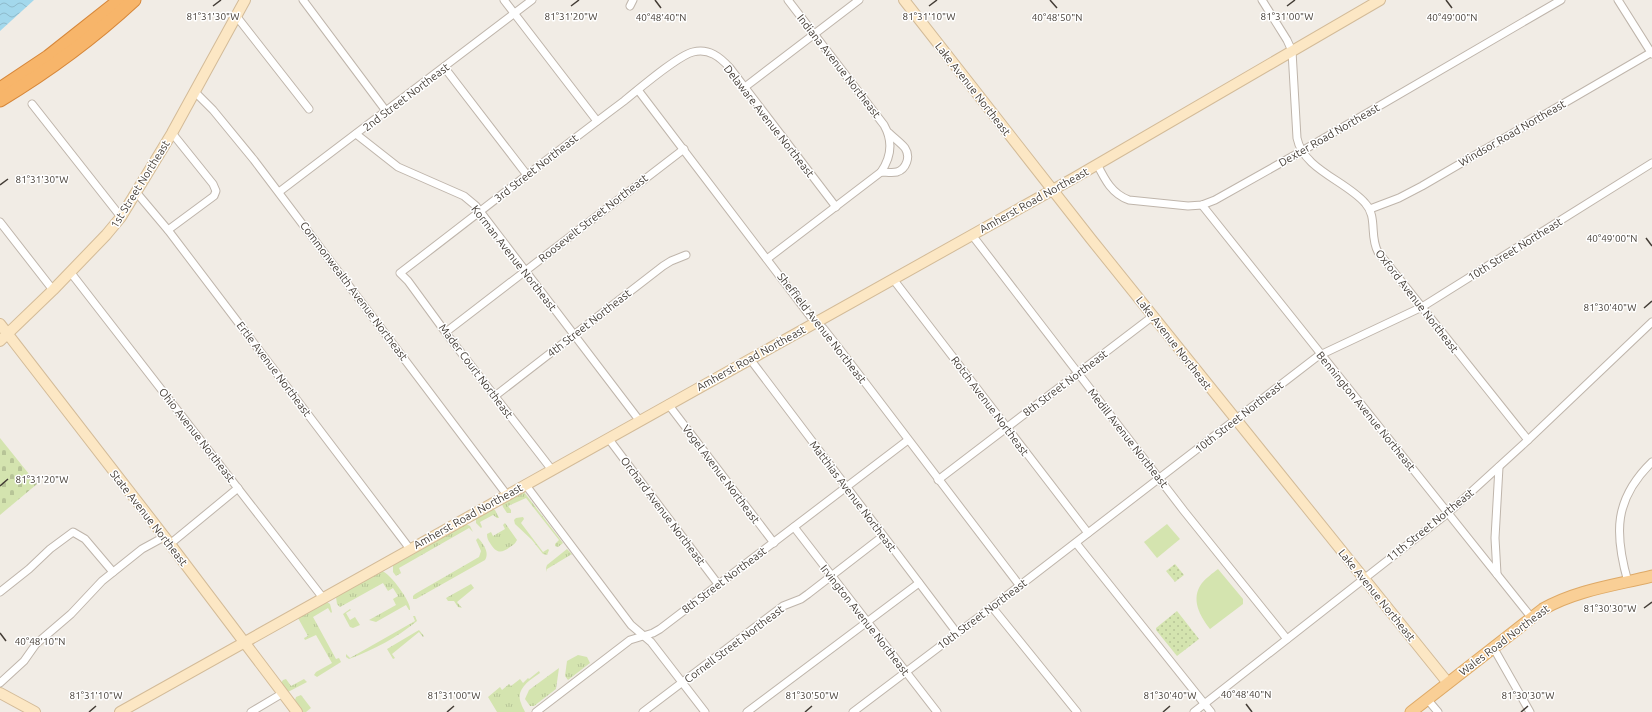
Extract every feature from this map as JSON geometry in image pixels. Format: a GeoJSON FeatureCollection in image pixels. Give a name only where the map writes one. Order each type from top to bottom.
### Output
{"type":"FeatureCollection","features":[{"type":"Feature","properties":{"kind":"highway"},"geometry":{"type":"LineString","coordinates":[[0,89],[48,57],[120,0]]}},
{"type":"Feature","properties":{"kind":"highway"},"geometry":{"type":"LineString","coordinates":[[0,100],[36,77],[78,47],[134,0]]}},
{"type":"Feature","properties":{"kind":"main road","name":"Wales Road Northeast"},"geometry":{"type":"LineString","coordinates":[[1412,712],[1543,608],[1561,600],[1652,576]]}},
{"type":"Feature","properties":{"kind":"street","name":"1st Street Northeast"},"geometry":{"type":"LineString","coordinates":[[0,341],[54,290],[121,217],[172,133],[245,0]]}},
{"type":"Feature","properties":{"kind":"street"},"geometry":{"type":"LineString","coordinates":[[303,0],[386,111]]}},
{"type":"Feature","properties":{"kind":"street"},"geometry":{"type":"LineString","coordinates":[[504,0],[596,121]]}},
{"type":"Feature","properties":{"kind":"street","name":"2nd Street Northeast"},"geometry":{"type":"LineString","coordinates":[[279,192],[532,0]]}},
{"type":"Feature","properties":{"kind":"street","name":"Indiana Avenue Northeast"},"geometry":{"type":"LineString","coordinates":[[788,0],[884,125],[888,133],[890,151],[886,164],[881,172]]}},
{"type":"Feature","properties":{"kind":"street"},"geometry":{"type":"LineString","coordinates":[[745,87],[859,0]]}},
{"type":"Feature","properties":{"kind":"street","name":"Lake Avenue Northeast"},"geometry":{"type":"LineString","coordinates":[[904,0],[1052,190],[1448,683]]}},
{"type":"Feature","properties":{"kind":"street"},"geometry":{"type":"LineString","coordinates":[[1262,0],[1287,40],[1292,51],[1297,138],[1302,151],[1311,162],[1362,200],[1370,209]]}},
{"type":"Feature","properties":{"kind":"street","name":"Amherst Road Northeast"},"geometry":{"type":"LineString","coordinates":[[120,712],[1052,190],[1380,0]]}},
{"type":"Feature","properties":{"kind":"street","name":"Dexter Road Northeast"},"geometry":{"type":"LineString","coordinates":[[1097,164],[1106,182],[1122,197],[1138,202],[1180,206],[1202,205],[1223,196],[1302,151],[1561,0]]}},
{"type":"Feature","properties":{"kind":"street"},"geometry":{"type":"LineString","coordinates":[[1618,0],[1652,53]]}},
{"type":"Feature","properties":{"kind":"street"},"geometry":{"type":"LineString","coordinates":[[236,17],[309,109]]}},
{"type":"Feature","properties":{"kind":"street","name":"Delaware Avenue Northeast"},"geometry":{"type":"LineString","coordinates":[[673,64],[694,52],[703,51],[712,53],[722,59],[836,207]]}},
{"type":"Feature","properties":{"kind":"street","name":"Windsor Road Northeast"},"geometry":{"type":"LineString","coordinates":[[1370,209],[1399,198],[1416,189],[1652,53]]}},
{"type":"Feature","properties":{"kind":"street","name":"3rd Street Northeast"},"geometry":{"type":"LineString","coordinates":[[400,273],[596,121],[673,64]]}},
{"type":"Feature","properties":{"kind":"street"},"geometry":{"type":"LineString","coordinates":[[444,67],[527,175]]}},
{"type":"Feature","properties":{"kind":"street","name":"Sheffield Avenue Northeast"},"geometry":{"type":"LineString","coordinates":[[638,90],[767,259],[847,359],[1020,586]]}},
{"type":"Feature","properties":{"kind":"street","name":"Commonwealth Avenue Northeast"},"geometry":{"type":"LineString","coordinates":[[195,92],[213,110],[244,146],[507,494]]}},
{"type":"Feature","properties":{"kind":"street"},"geometry":{"type":"LineString","coordinates":[[32,104],[121,217]]}},
{"type":"Feature","properties":{"kind":"street"},"geometry":{"type":"LineString","coordinates":[[168,230],[214,196],[216,191],[213,184],[172,133]]}},
{"type":"Feature","properties":{"kind":"street","name":"Indiana Avenue Northeast"},"geometry":{"type":"LineString","coordinates":[[881,172],[894,172],[900,170],[908,159],[905,148],[888,133]]}},
{"type":"Feature","properties":{"kind":"street","name":"Korman Avenue Northeast"},"geometry":{"type":"LineString","coordinates":[[356,134],[382,156],[398,167],[464,196],[480,211],[639,420]]}},
{"type":"Feature","properties":{"kind":"street","name":"Roosevelt Street Northeast"},"geometry":{"type":"LineString","coordinates":[[446,332],[684,149]]}},
{"type":"Feature","properties":{"kind":"street","name":"10th Street Northeast"},"geometry":{"type":"LineString","coordinates":[[853,712],[1321,355],[1422,307],[1652,163]]}},
{"type":"Feature","properties":{"kind":"street"},"geometry":{"type":"LineString","coordinates":[[767,259],[881,172]]}},
{"type":"Feature","properties":{"kind":"street","name":"Ertle Avenue Northeast"},"geometry":{"type":"LineString","coordinates":[[136,192],[168,230],[410,549]]}},
{"type":"Feature","properties":{"kind":"street","name":"Bennington Avenue Northeast"},"geometry":{"type":"LineString","coordinates":[[1202,205],[1531,617]]}},
{"type":"Feature","properties":{"kind":"street","name":"Oxford Avenue Northeast"},"geometry":{"type":"LineString","coordinates":[[1370,209],[1373,218],[1373,241],[1375,247],[1528,440]]}},
{"type":"Feature","properties":{"kind":"street"},"geometry":{"type":"LineString","coordinates":[[0,222],[54,290]]}},
{"type":"Feature","properties":{"kind":"street","name":"Medill Avenue Northeast"},"geometry":{"type":"LineString","coordinates":[[972,235],[1078,373],[1287,639]]}},
{"type":"Feature","properties":{"kind":"street","name":"4th Street Northeast"},"geometry":{"type":"LineString","coordinates":[[494,396],[663,266],[686,255]]}},
{"type":"Feature","properties":{"kind":"street","name":"Ohio Avenue Northeast"},"geometry":{"type":"LineString","coordinates":[[71,272],[323,598]]}},
{"type":"Feature","properties":{"kind":"street","name":"Mader Court Northeast"},"geometry":{"type":"LineString","coordinates":[[400,273],[408,281],[494,396],[552,470]]}},
{"type":"Feature","properties":{"kind":"street","name":"Rotch Avenue Northeast"},"geometry":{"type":"LineString","coordinates":[[893,279],[1088,533]]}},
{"type":"Feature","properties":{"kind":"street","name":"8th Street Northeast"},"geometry":{"type":"LineString","coordinates":[[938,480],[1153,316]]}},
{"type":"Feature","properties":{"kind":"street","name":"11th Street Northeast"},"geometry":{"type":"LineString","coordinates":[[1194,712],[1448,513],[1528,440],[1652,322]]}},
{"type":"Feature","properties":{"kind":"street","name":"State Avenue Northeast"},"geometry":{"type":"LineString","coordinates":[[0,324],[167,540],[297,712]]}},
{"type":"Feature","properties":{"kind":"street","name":"Matthias Avenue Northeast"},"geometry":{"type":"LineString","coordinates":[[750,359],[958,633]]}},
{"type":"Feature","properties":{"kind":"street","name":"Vogel Avenue Northeast"},"geometry":{"type":"LineString","coordinates":[[668,404],[774,543]]}},
{"type":"Feature","properties":{"kind":"street","name":"Orchard Avenue Northeast"},"geometry":{"type":"LineString","coordinates":[[608,438],[718,584]]}},
{"type":"Feature","properties":{"kind":"street","name":"8th Street Northeast"},"geometry":{"type":"LineString","coordinates":[[536,712],[630,640],[653,633],[660,629],[908,440]]}},
{"type":"Feature","properties":{"kind":"street"},"geometry":{"type":"LineString","coordinates":[[1628,582],[1620,548],[1620,519],[1625,500],[1632,487],[1652,462]]}},
{"type":"Feature","properties":{"kind":"street"},"geometry":{"type":"LineString","coordinates":[[1496,574],[1499,467]]}},
{"type":"Feature","properties":{"kind":"street"},"geometry":{"type":"LineString","coordinates":[[525,484],[631,624],[651,642],[705,712]]}},
{"type":"Feature","properties":{"kind":"street"},"geometry":{"type":"LineString","coordinates":[[0,683],[24,661],[36,644],[71,614],[93,590],[113,572],[142,549],[167,540],[238,488]]}},
{"type":"Feature","properties":{"kind":"street","name":"Irvington Avenue Northeast"},"geometry":{"type":"LineString","coordinates":[[794,527],[937,712]]}},
{"type":"Feature","properties":{"kind":"street"},"geometry":{"type":"LineString","coordinates":[[0,592],[29,569],[50,549],[73,532],[85,539],[113,572]]}},
{"type":"Feature","properties":{"kind":"street","name":"Cornell Street Northeast"},"geometry":{"type":"LineString","coordinates":[[643,712],[783,606],[801,599],[883,536]]}},
{"type":"Feature","properties":{"kind":"street"},"geometry":{"type":"LineString","coordinates":[[1076,543],[1212,712]]}},
{"type":"Feature","properties":{"kind":"street"},"geometry":{"type":"LineString","coordinates":[[747,712],[919,583]]}},
{"type":"Feature","properties":{"kind":"street"},"geometry":{"type":"LineString","coordinates":[[992,607],[1077,712]]}},
{"type":"Feature","properties":{"kind":"street"},"geometry":{"type":"LineString","coordinates":[[1493,647],[1530,712]]}},
{"type":"Feature","properties":{"kind":"street"},"geometry":{"type":"LineString","coordinates":[[0,693],[35,712]]}},
{"type":"Feature","properties":{"kind":"street"},"geometry":{"type":"LineString","coordinates":[[251,712],[283,693]]}},
{"type":"Feature","properties":{"kind":"street"},"geometry":{"type":"LineString","coordinates":[[1428,699],[1438,712]]}},
{"type":"Feature","properties":{"kind":"green space"},"geometry":{"type":"Polygon","coordinates":[[[0,438],[37,484],[0,515],[0,438]]]}},
{"type":"Feature","properties":{"kind":"green space"},"geometry":{"type":"Polygon","coordinates":[[[524,492],[563,543],[558,547],[555,546],[555,544],[559,540],[526,498],[508,506],[511,513],[507,513],[503,507],[502,504],[524,492]]]}},
{"type":"Feature","properties":{"kind":"green space"},"geometry":{"type":"Polygon","coordinates":[[[493,509],[499,518],[493,515],[480,522],[481,528],[476,523],[476,519],[493,509]]]}},
{"type":"Feature","properties":{"kind":"green space"},"geometry":{"type":"Polygon","coordinates":[[[523,517],[524,519],[521,523],[543,552],[548,549],[549,550],[547,555],[543,554],[532,540],[515,524],[514,520],[516,518],[523,517]]]}},
{"type":"Feature","properties":{"kind":"green space"},"geometry":{"type":"Polygon","coordinates":[[[505,523],[517,540],[504,551],[497,551],[488,540],[487,534],[491,532],[493,536],[505,529],[503,525],[505,523]]]}},
{"type":"Feature","properties":{"kind":"green space"},"geometry":{"type":"Polygon","coordinates":[[[466,524],[470,526],[473,532],[469,528],[399,568],[401,573],[396,576],[393,572],[393,565],[466,524]]]}},
{"type":"Feature","properties":{"kind":"green space"},"geometry":{"type":"Polygon","coordinates":[[[1167,524],[1180,539],[1157,558],[1144,542],[1167,524]]]}},
{"type":"Feature","properties":{"kind":"green space"},"geometry":{"type":"Polygon","coordinates":[[[478,538],[484,545],[487,554],[485,560],[416,599],[413,599],[415,594],[479,557],[481,551],[476,540],[478,538]]]}},
{"type":"Feature","properties":{"kind":"green space"},"geometry":{"type":"Polygon","coordinates":[[[567,549],[572,554],[547,569],[547,572],[546,568],[547,565],[567,549]]]}},
{"type":"Feature","properties":{"kind":"green space"},"geometry":{"type":"Polygon","coordinates":[[[1175,564],[1184,575],[1175,582],[1166,571],[1175,564]]]}},
{"type":"Feature","properties":{"kind":"green space"},"geometry":{"type":"Polygon","coordinates":[[[1218,569],[1243,599],[1243,604],[1210,629],[1200,613],[1197,595],[1198,589],[1202,583],[1218,569]]]}},
{"type":"Feature","properties":{"kind":"green space"},"geometry":{"type":"Polygon","coordinates":[[[382,571],[390,577],[400,589],[408,601],[410,610],[406,605],[376,622],[369,620],[396,605],[393,599],[398,596],[393,588],[388,591],[383,583],[340,607],[337,604],[336,597],[382,571]]]}},
{"type":"Feature","properties":{"kind":"green space"},"geometry":{"type":"Polygon","coordinates":[[[471,584],[474,588],[457,602],[462,608],[458,607],[454,601],[448,601],[446,598],[471,584]]]}},
{"type":"Feature","properties":{"kind":"green space"},"geometry":{"type":"Polygon","coordinates":[[[327,602],[330,604],[332,612],[331,613],[328,608],[313,617],[336,659],[339,658],[341,662],[317,677],[314,675],[316,672],[332,663],[316,635],[305,640],[304,638],[308,636],[298,618],[327,602]]]}},
{"type":"Feature","properties":{"kind":"green space"},"geometry":{"type":"Polygon","coordinates":[[[350,609],[351,610],[346,613],[350,620],[355,617],[360,625],[353,628],[350,627],[343,614],[350,609]]]}},
{"type":"Feature","properties":{"kind":"green space"},"geometry":{"type":"Polygon","coordinates":[[[1177,611],[1199,639],[1177,656],[1156,628],[1177,611]]]}},
{"type":"Feature","properties":{"kind":"green space"},"geometry":{"type":"Polygon","coordinates":[[[413,616],[415,616],[417,621],[393,638],[349,659],[346,657],[346,654],[350,658],[415,621],[413,616]]]}},
{"type":"Feature","properties":{"kind":"green space"},"geometry":{"type":"Polygon","coordinates":[[[419,630],[424,636],[423,637],[419,632],[392,654],[395,658],[393,659],[387,649],[419,630]]]}},
{"type":"Feature","properties":{"kind":"green space"},"geometry":{"type":"Polygon","coordinates":[[[578,655],[587,657],[590,663],[568,680],[565,676],[567,661],[578,655]]]}},
{"type":"Feature","properties":{"kind":"green space"},"geometry":{"type":"Polygon","coordinates":[[[559,668],[556,689],[534,706],[530,706],[525,699],[529,690],[559,668]]]}},
{"type":"Feature","properties":{"kind":"green space"},"geometry":{"type":"Polygon","coordinates":[[[539,671],[540,673],[524,685],[520,693],[521,703],[525,712],[497,712],[488,697],[500,687],[502,690],[509,684],[511,686],[520,679],[523,683],[539,671]]]}},
{"type":"Feature","properties":{"kind":"green space"},"geometry":{"type":"Polygon","coordinates":[[[286,679],[291,686],[304,679],[307,682],[288,692],[281,683],[286,679]]]}},
{"type":"Feature","properties":{"kind":"green space"},"geometry":{"type":"Polygon","coordinates":[[[301,695],[311,708],[306,712],[303,712],[295,700],[296,697],[301,695]]]}},
{"type":"Feature","properties":{"kind":"water"},"geometry":{"type":"Polygon","coordinates":[[[0,0],[34,0],[0,31],[0,0]]]}}]}
